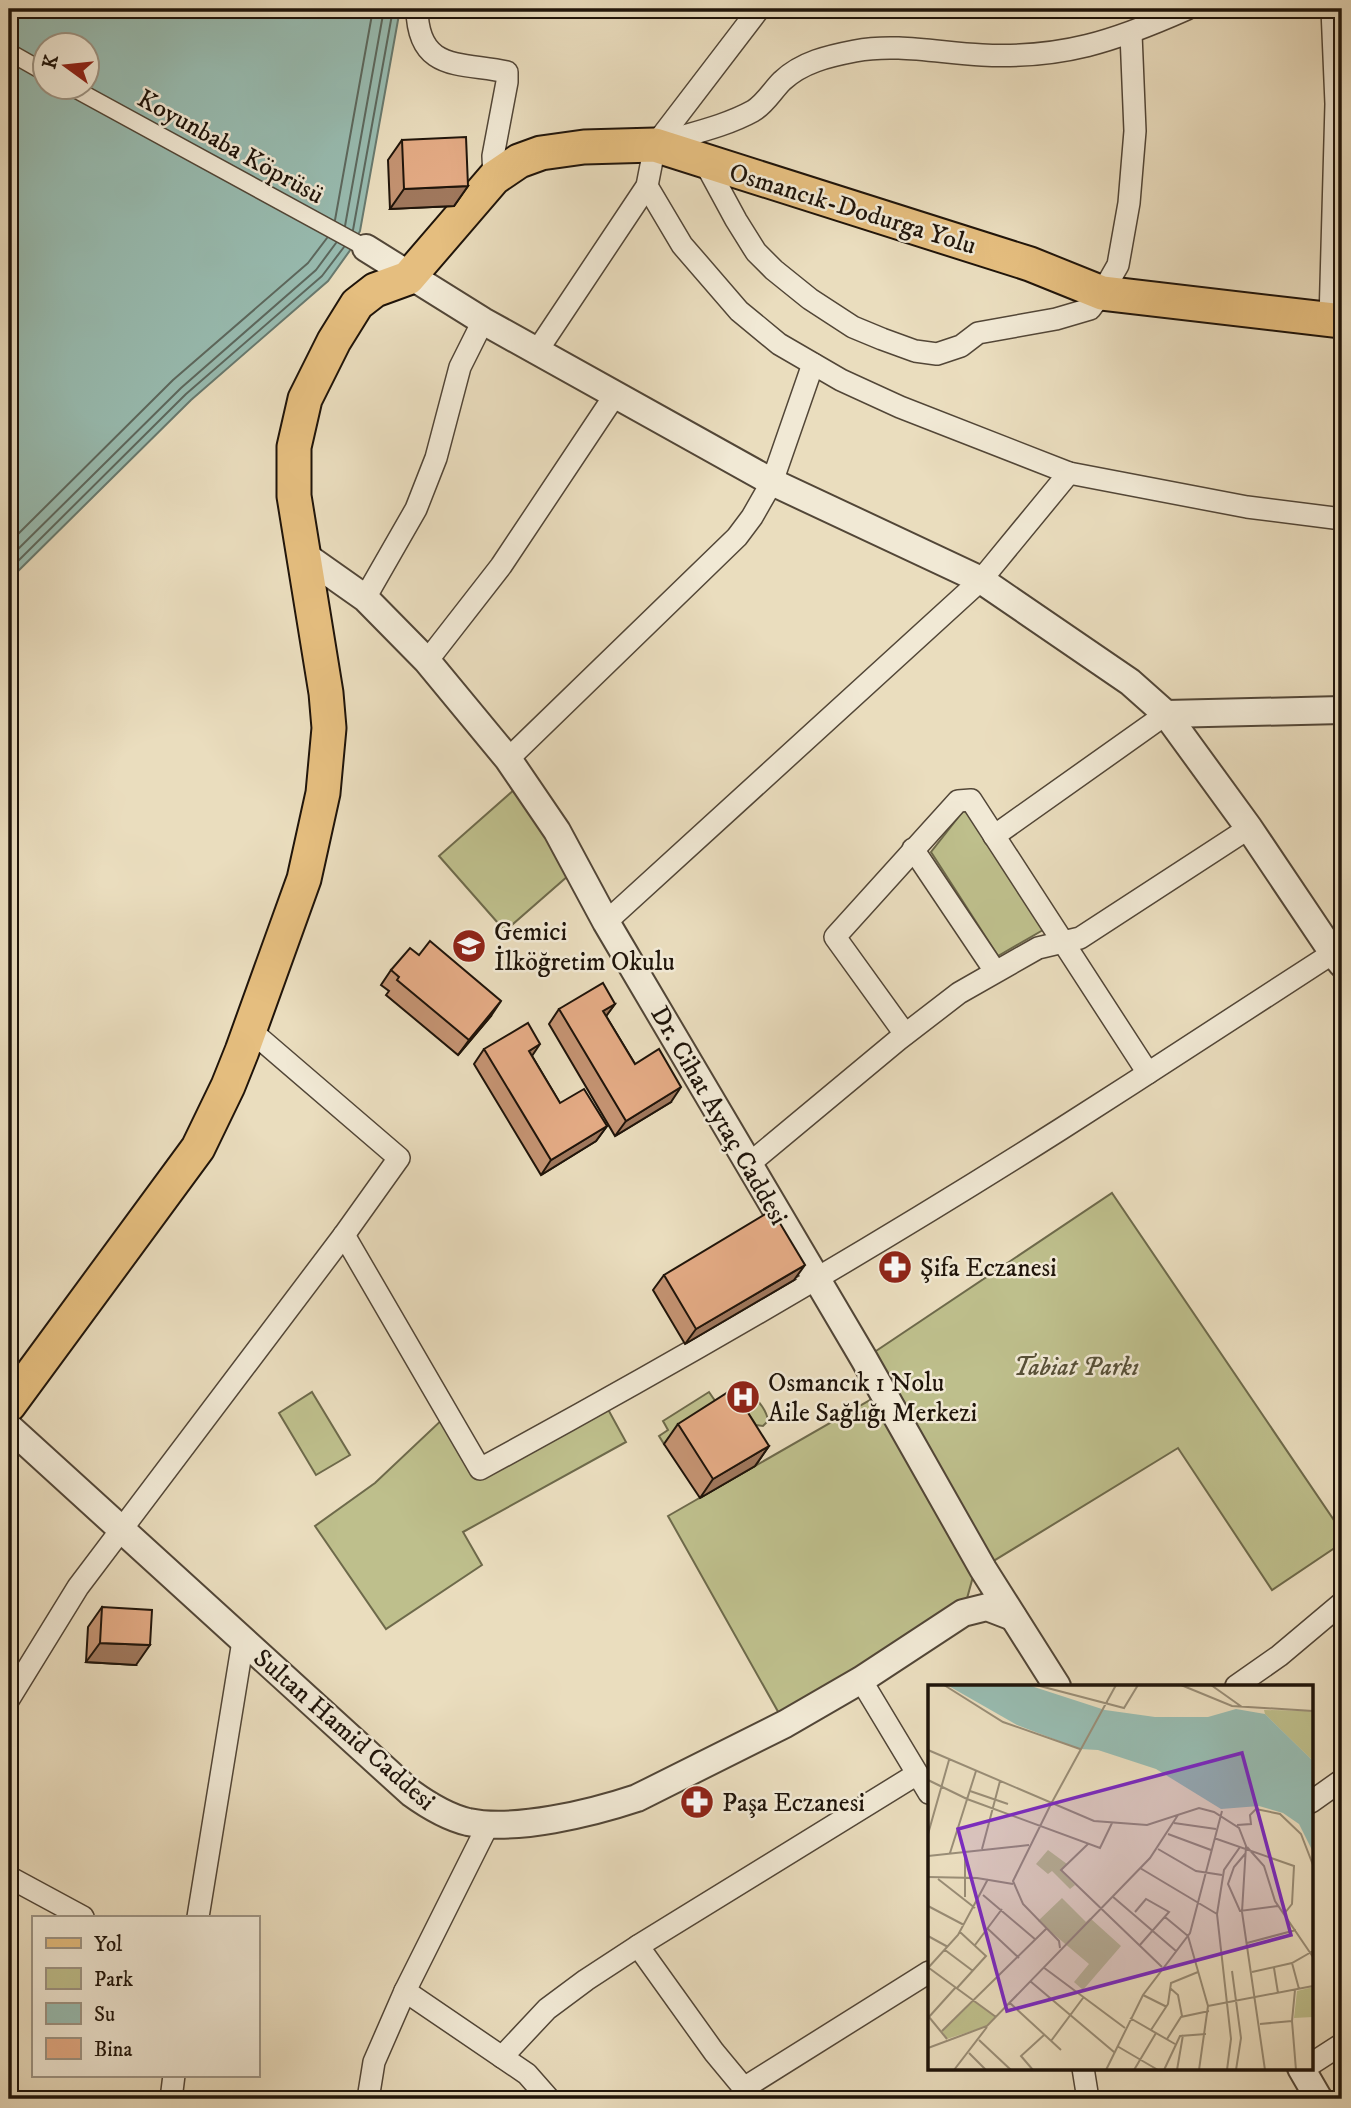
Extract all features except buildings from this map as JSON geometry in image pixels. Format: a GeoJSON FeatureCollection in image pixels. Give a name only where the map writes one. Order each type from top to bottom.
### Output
{"type":"FeatureCollection","features":[{"type":"Feature","properties":{"kind":"main road","name":"Osmancık-Dodurga Yolu"},"geometry":{"type":"LineString","coordinates":[[410,275],[494,178],[519,161],[541,153],[584,147],[655,145],[1030,264],[1102,293],[1336,320]]}},
{"type":"Feature","properties":{"kind":"main road"},"geometry":{"type":"LineString","coordinates":[[9,1405],[198,1148],[228,1086],[304,879],[316,830],[327,763],[329,728],[326,693],[294,496],[293,467],[297,430],[305,399],[334,341],[357,304],[375,289],[401,282],[410,275]]}},
{"type":"Feature","properties":{"kind":"street"},"geometry":{"type":"LineString","coordinates":[[417,9],[417,29],[428,49],[447,64],[507,72],[493,156],[494,178]]}},
{"type":"Feature","properties":{"kind":"street"},"geometry":{"type":"LineString","coordinates":[[537,351],[647,186],[655,145],[759,9]]}},
{"type":"Feature","properties":{"kind":"street"},"geometry":{"type":"LineString","coordinates":[[655,145],[742,117],[766,101],[792,73],[826,57],[859,50],[891,48],[981,55],[1048,54],[1084,48],[1131,34],[1187,9]]}},
{"type":"Feature","properties":{"kind":"street"},"geometry":{"type":"LineString","coordinates":[[1332,9],[1336,104],[1336,320]]}},
{"type":"Feature","properties":{"kind":"street"},"geometry":{"type":"LineString","coordinates":[[704,161],[750,242],[774,270],[810,299],[853,327],[915,351],[937,354],[961,346],[978,333],[1056,319],[1090,309],[1118,265],[1129,203],[1135,131],[1131,34]]}},
{"type":"Feature","properties":{"kind":"street"},"geometry":{"type":"LineString","coordinates":[[9,52],[32,65]]}},
{"type":"Feature","properties":{"kind":"street","name":"Koyunbaba Köprüsü"},"geometry":{"type":"LineString","coordinates":[[99,102],[366,248]]}},
{"type":"Feature","properties":{"kind":"street"},"geometry":{"type":"LineString","coordinates":[[647,186],[682,246],[739,312],[779,344],[841,380],[900,407],[1069,473],[1247,507],[1342,519]]}},
{"type":"Feature","properties":{"kind":"street"},"geometry":{"type":"LineString","coordinates":[[344,1235],[480,1469],[604,1402],[816,1279],[1337,958],[1249,828],[1166,713],[1130,682],[981,580],[772,482],[483,321],[366,248]]}},
{"type":"Feature","properties":{"kind":"street"},"geometry":{"type":"LineString","coordinates":[[365,598],[416,509],[436,458],[460,367],[483,321]]}},
{"type":"Feature","properties":{"kind":"street"},"geometry":{"type":"LineString","coordinates":[[508,759],[721,554],[752,517],[772,482],[813,364]]}},
{"type":"Feature","properties":{"kind":"street"},"geometry":{"type":"LineString","coordinates":[[427,661],[501,566],[615,395]]}},
{"type":"Feature","properties":{"kind":"street"},"geometry":{"type":"LineString","coordinates":[[606,922],[981,580],[1069,473]]}},
{"type":"Feature","properties":{"kind":"street","name":"Dr. Cihat Aytaç Caddesi"},"geometry":{"type":"LineString","coordinates":[[304,555],[365,598],[427,661],[508,759],[556,831],[606,922],[864,1360],[970,1548],[1056,1685]]}},
{"type":"Feature","properties":{"kind":"street"},"geometry":{"type":"LineString","coordinates":[[994,836],[1166,713],[1342,710]]}},
{"type":"Feature","properties":{"kind":"street"},"geometry":{"type":"LineString","coordinates":[[905,1034],[835,937],[958,800],[971,800],[1148,1073]]}},
{"type":"Feature","properties":{"kind":"street"},"geometry":{"type":"LineString","coordinates":[[748,1164],[905,1034],[959,993],[1038,948],[1080,938],[1249,828]]}},
{"type":"Feature","properties":{"kind":"street"},"geometry":{"type":"LineString","coordinates":[[913,849],[995,971]]}},
{"type":"Feature","properties":{"kind":"street"},"geometry":{"type":"LineString","coordinates":[[9,1699],[78,1587],[399,1158],[250,1030]]}},
{"type":"Feature","properties":{"kind":"street","name":"Sultan Hamid Caddesi"},"geometry":{"type":"LineString","coordinates":[[9,1427],[423,1802],[467,1822],[488,1825],[564,1817],[637,1798],[785,1724],[861,1680],[963,1613],[987,1606],[1013,1617]]}},
{"type":"Feature","properties":{"kind":"street"},"geometry":{"type":"LineString","coordinates":[[963,1613],[974,1573],[970,1548]]}},
{"type":"Feature","properties":{"kind":"street"},"geometry":{"type":"LineString","coordinates":[[1237,1685],[1279,1656],[1342,1603]]}},
{"type":"Feature","properties":{"kind":"street"},"geometry":{"type":"LineString","coordinates":[[198,1916],[243,1641]]}},
{"type":"Feature","properties":{"kind":"street"},"geometry":{"type":"LineString","coordinates":[[861,1680],[928,1791]]}},
{"type":"Feature","properties":{"kind":"street"},"geometry":{"type":"LineString","coordinates":[[502,2057],[547,2009],[638,1945],[917,1774]]}},
{"type":"Feature","properties":{"kind":"street"},"geometry":{"type":"LineString","coordinates":[[1312,1801],[1342,1780]]}},
{"type":"Feature","properties":{"kind":"street"},"geometry":{"type":"LineString","coordinates":[[368,2099],[374,2062],[405,1991],[488,1825]]}},
{"type":"Feature","properties":{"kind":"street"},"geometry":{"type":"LineString","coordinates":[[9,1877],[81,1916]]}},
{"type":"Feature","properties":{"kind":"street"},"geometry":{"type":"LineString","coordinates":[[638,1945],[714,2052],[748,2094],[928,1973]]}},
{"type":"Feature","properties":{"kind":"street"},"geometry":{"type":"LineString","coordinates":[[405,1991],[527,2074],[550,2099]]}},
{"type":"Feature","properties":{"kind":"street"},"geometry":{"type":"LineString","coordinates":[[1312,2063],[1342,2045]]}},
{"type":"Feature","properties":{"kind":"street"},"geometry":{"type":"LineString","coordinates":[[1083,2070],[1088,2099]]}},
{"type":"Feature","properties":{"kind":"street"},"geometry":{"type":"LineString","coordinates":[[1306,2070],[1319,2099]]}},
{"type":"Feature","properties":{"kind":"street"},"geometry":{"type":"LineString","coordinates":[[171,2099],[174,2076]]}},
{"type":"Feature","properties":{"kind":"green space"},"geometry":{"type":"Polygon","coordinates":[[[524,781],[577,868],[505,931],[439,856],[524,781]]]}},
{"type":"Feature","properties":{"kind":"green space"},"geometry":{"type":"Polygon","coordinates":[[[964,810],[968,812],[1043,930],[998,956],[931,852],[964,810]]]}},
{"type":"Feature","properties":{"kind":"green space","name":"Tabiat Parkı"},"geometry":{"type":"Polygon","coordinates":[[[1112,1193],[1342,1532],[1342,1543],[1272,1590],[1178,1448],[974,1573],[963,1613],[785,1724],[668,1516],[882,1393],[864,1359],[1112,1193]]]}},
{"type":"Feature","properties":{"kind":"green space"},"geometry":{"type":"Polygon","coordinates":[[[312,1392],[350,1455],[316,1475],[279,1413],[312,1392]]]}},
{"type":"Feature","properties":{"kind":"green space"},"geometry":{"type":"Polygon","coordinates":[[[709,1392],[720,1408],[664,1444],[659,1436],[668,1430],[663,1421],[709,1392]]]}},
{"type":"Feature","properties":{"kind":"green space"},"geometry":{"type":"Polygon","coordinates":[[[750,1396],[766,1414],[768,1421],[763,1426],[756,1425],[743,1405],[745,1398],[750,1396]]]}},
{"type":"Feature","properties":{"kind":"green space"},"geometry":{"type":"Polygon","coordinates":[[[604,1402],[626,1442],[463,1532],[482,1565],[386,1629],[315,1526],[375,1483],[448,1414],[480,1469],[604,1402]]]}},
{"type":"Feature","properties":{"kind":"water"},"geometry":{"type":"Polygon","coordinates":[[[9,9],[400,9],[360,231],[351,249],[328,281],[191,400],[9,580],[9,9]]]}},
{"type":"Feature","properties":{"kind":"place","name":"Gemici İlköğretim Okulu"},"geometry":{"type":"Point","coordinates":[469,946]}},
{"type":"Feature","properties":{"kind":"place","name":"Şifa Eczanesi"},"geometry":{"type":"Point","coordinates":[895,1267]}},
{"type":"Feature","properties":{"kind":"place","name":"Osmancık 1 Nolu Aile Sağlığı Merkezi"},"geometry":{"type":"Point","coordinates":[743,1397]}},
{"type":"Feature","properties":{"kind":"place","name":"Paşa Eczanesi"},"geometry":{"type":"Point","coordinates":[697,1802]}}]}
